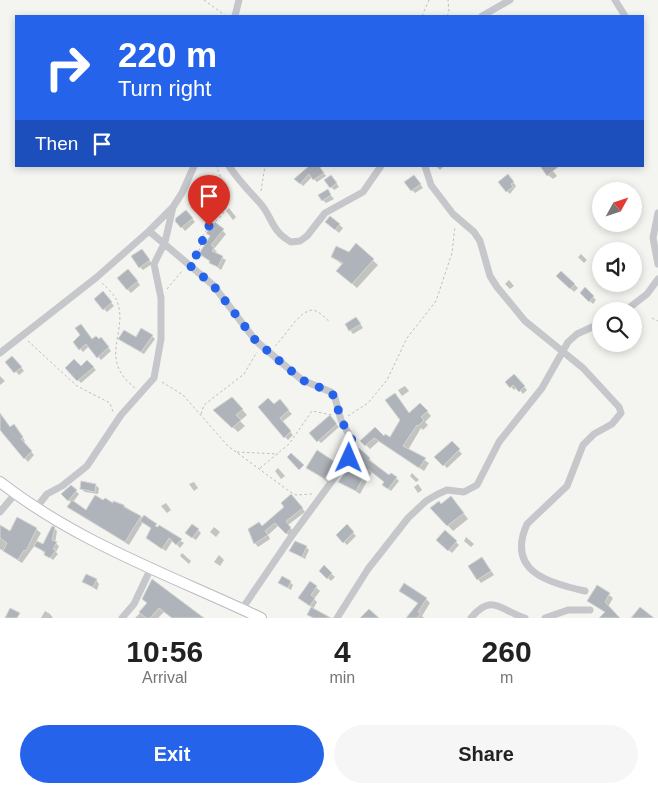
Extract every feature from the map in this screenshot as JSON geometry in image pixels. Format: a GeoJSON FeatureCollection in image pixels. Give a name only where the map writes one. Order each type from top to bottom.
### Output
{"type":"FeatureCollection","features":[{"type":"Feature","properties":{"kind":"main road"},"geometry":{"type":"LineString","coordinates":[[0,482],[36,508],[78,533],[261,618]]}},
{"type":"Feature","properties":{"kind":"street"},"geometry":{"type":"LineString","coordinates":[[235,15],[239,0]]}},
{"type":"Feature","properties":{"kind":"street"},"geometry":{"type":"LineString","coordinates":[[484,15],[510,0]]}},
{"type":"Feature","properties":{"kind":"street"},"geometry":{"type":"LineString","coordinates":[[615,0],[624,15]]}},
{"type":"Feature","properties":{"kind":"street"},"geometry":{"type":"LineString","coordinates":[[0,353],[97,277],[149,231],[173,207],[194,167]]}},
{"type":"Feature","properties":{"kind":"street"},"geometry":{"type":"LineString","coordinates":[[230,167],[248,192],[259,202],[274,230],[282,238],[291,242],[300,241],[307,236],[325,213],[363,192],[371,184],[380,167]]}},
{"type":"Feature","properties":{"kind":"street"},"geometry":{"type":"LineString","coordinates":[[425,167],[431,185],[453,214],[474,232],[480,241],[490,276],[497,287],[525,320],[600,384],[621,413],[612,424],[594,434],[583,445],[567,486],[527,524],[523,533],[521,556],[524,564],[539,575],[562,586],[585,591]]}},
{"type":"Feature","properties":{"kind":"street"},"geometry":{"type":"LineString","coordinates":[[36,508],[47,494],[62,486],[87,466],[116,422],[154,378],[161,339],[161,298],[154,264],[165,242],[173,207]]}},
{"type":"Feature","properties":{"kind":"street"},"geometry":{"type":"LineString","coordinates":[[658,213],[653,238],[658,264]]}},
{"type":"Feature","properties":{"kind":"street"},"geometry":{"type":"LineString","coordinates":[[149,231],[165,242],[213,285],[263,347],[302,380],[331,392],[335,398],[339,416],[352,440],[349,458],[242,609]]}},
{"type":"Feature","properties":{"kind":"street"},"geometry":{"type":"LineString","coordinates":[[637,302],[647,294],[658,279]]}},
{"type":"Feature","properties":{"kind":"street"},"geometry":{"type":"LineString","coordinates":[[337,618],[368,568],[408,518],[426,501],[438,494],[447,490],[464,492],[477,485],[499,442],[542,388],[561,352],[577,334],[592,327]]}},
{"type":"Feature","properties":{"kind":"street"},"geometry":{"type":"LineString","coordinates":[[0,512],[15,494]]}},
{"type":"Feature","properties":{"kind":"street"},"geometry":{"type":"LineString","coordinates":[[122,618],[134,604],[151,568]]}},
{"type":"Feature","properties":{"kind":"street"},"geometry":{"type":"LineString","coordinates":[[472,618],[488,604],[496,604],[524,618]]}},
{"type":"Feature","properties":{"kind":"street"},"geometry":{"type":"LineString","coordinates":[[544,618],[568,610],[590,610]]}},
{"type":"Feature","properties":{"kind":"path"},"geometry":{"type":"LineString","coordinates":[[204,0],[225,15]]}},
{"type":"Feature","properties":{"kind":"path"},"geometry":{"type":"LineString","coordinates":[[422,15],[429,0]]}},
{"type":"Feature","properties":{"kind":"path"},"geometry":{"type":"LineString","coordinates":[[448,0],[448,15]]}},
{"type":"Feature","properties":{"kind":"path"},"geometry":{"type":"LineString","coordinates":[[161,298],[200,251],[204,234],[223,212],[228,202],[226,188],[216,167]]}},
{"type":"Feature","properties":{"kind":"path"},"geometry":{"type":"LineString","coordinates":[[259,202],[266,167]]}},
{"type":"Feature","properties":{"kind":"path"},"geometry":{"type":"LineString","coordinates":[[260,468],[289,444],[312,411],[339,416],[351,415],[378,393],[387,380],[407,338],[436,301],[452,253],[456,225],[453,214]]}},
{"type":"Feature","properties":{"kind":"path"},"geometry":{"type":"LineString","coordinates":[[97,277],[116,299],[118,307],[119,329],[115,349],[117,365],[122,376],[141,394]]}},
{"type":"Feature","properties":{"kind":"path"},"geometry":{"type":"LineString","coordinates":[[201,414],[204,405],[247,371],[263,347],[276,345],[284,338],[294,322],[307,312],[313,310],[330,322]]}},
{"type":"Feature","properties":{"kind":"path"},"geometry":{"type":"LineString","coordinates":[[652,318],[658,321]]}},
{"type":"Feature","properties":{"kind":"path"},"geometry":{"type":"LineString","coordinates":[[22,334],[77,386],[110,403],[116,422]]}},
{"type":"Feature","properties":{"kind":"path"},"geometry":{"type":"LineString","coordinates":[[154,378],[183,395],[228,446],[296,495],[323,494]]}},
{"type":"Feature","properties":{"kind":"path"},"geometry":{"type":"LineString","coordinates":[[236,452],[278,454]]}},
{"type":"Feature","properties":{"kind":"building"},"geometry":{"type":"Polygon","coordinates":[[[308,167],[320,167],[324,173],[313,180],[309,174],[300,184],[294,179],[308,167]]]}},
{"type":"Feature","properties":{"kind":"building"},"geometry":{"type":"Polygon","coordinates":[[[541,167],[558,167],[547,176],[541,167]]]}},
{"type":"Feature","properties":{"kind":"building"},"geometry":{"type":"Polygon","coordinates":[[[508,174],[514,182],[511,184],[513,187],[506,192],[498,182],[508,174]]]}},
{"type":"Feature","properties":{"kind":"building"},"geometry":{"type":"Polygon","coordinates":[[[331,175],[337,183],[330,188],[324,180],[331,175]]]}},
{"type":"Feature","properties":{"kind":"building"},"geometry":{"type":"Polygon","coordinates":[[[414,175],[421,184],[411,191],[404,182],[414,175]]]}},
{"type":"Feature","properties":{"kind":"building"},"geometry":{"type":"Polygon","coordinates":[[[328,189],[331,195],[322,201],[318,195],[328,189]]]}},
{"type":"Feature","properties":{"kind":"building"},"geometry":{"type":"Polygon","coordinates":[[[186,210],[193,218],[181,228],[175,221],[186,210]]]}},
{"type":"Feature","properties":{"kind":"building"},"geometry":{"type":"Polygon","coordinates":[[[330,216],[340,224],[335,230],[325,222],[330,216]]]}},
{"type":"Feature","properties":{"kind":"building"},"geometry":{"type":"Polygon","coordinates":[[[215,222],[224,229],[211,245],[214,247],[212,251],[223,256],[218,267],[209,263],[210,261],[199,254],[210,236],[206,233],[215,222]]]}},
{"type":"Feature","properties":{"kind":"building"},"geometry":{"type":"Polygon","coordinates":[[[356,243],[374,259],[352,284],[336,271],[343,263],[331,257],[336,246],[349,252],[356,243]]]}},
{"type":"Feature","properties":{"kind":"building"},"geometry":{"type":"Polygon","coordinates":[[[142,249],[150,260],[139,268],[131,256],[142,249]]]}},
{"type":"Feature","properties":{"kind":"building"},"geometry":{"type":"Polygon","coordinates":[[[128,269],[138,281],[127,290],[117,278],[128,269]]]}},
{"type":"Feature","properties":{"kind":"building"},"geometry":{"type":"Polygon","coordinates":[[[561,271],[575,284],[570,289],[556,276],[561,271]]]}},
{"type":"Feature","properties":{"kind":"building"},"geometry":{"type":"Polygon","coordinates":[[[585,287],[594,296],[589,302],[580,293],[585,287]]]}},
{"type":"Feature","properties":{"kind":"building"},"geometry":{"type":"Polygon","coordinates":[[[103,291],[112,302],[103,310],[94,299],[103,291]]]}},
{"type":"Feature","properties":{"kind":"building"},"geometry":{"type":"Polygon","coordinates":[[[356,317],[361,324],[349,331],[345,324],[356,317]]]}},
{"type":"Feature","properties":{"kind":"building"},"geometry":{"type":"Polygon","coordinates":[[[81,324],[92,339],[96,336],[99,339],[101,337],[109,347],[97,358],[86,344],[79,350],[73,342],[80,335],[75,328],[81,324]]]}},
{"type":"Feature","properties":{"kind":"building"},"geometry":{"type":"Polygon","coordinates":[[[141,328],[153,335],[141,352],[118,339],[124,330],[136,337],[141,328]]]}},
{"type":"Feature","properties":{"kind":"building"},"geometry":{"type":"Polygon","coordinates":[[[12,356],[22,367],[14,373],[5,362],[12,356]]]}},
{"type":"Feature","properties":{"kind":"building"},"geometry":{"type":"Polygon","coordinates":[[[74,359],[81,366],[87,360],[94,367],[77,381],[65,368],[74,359]]]}},
{"type":"Feature","properties":{"kind":"building"},"geometry":{"type":"Polygon","coordinates":[[[514,374],[525,386],[519,392],[513,385],[510,388],[505,382],[514,374]]]}},
{"type":"Feature","properties":{"kind":"building"},"geometry":{"type":"Polygon","coordinates":[[[395,393],[409,413],[420,403],[428,411],[421,417],[424,420],[417,425],[403,446],[426,458],[419,468],[374,438],[365,446],[360,441],[375,427],[384,436],[385,434],[390,437],[400,420],[385,400],[395,393]]]}},
{"type":"Feature","properties":{"kind":"building"},"geometry":{"type":"Polygon","coordinates":[[[232,397],[243,409],[236,415],[241,420],[232,428],[213,410],[232,397]]]}},
{"type":"Feature","properties":{"kind":"building"},"geometry":{"type":"Polygon","coordinates":[[[268,398],[274,404],[280,399],[289,410],[280,418],[291,431],[284,438],[258,407],[268,398]]]}},
{"type":"Feature","properties":{"kind":"building"},"geometry":{"type":"Polygon","coordinates":[[[0,413],[10,427],[14,424],[23,437],[21,439],[32,451],[24,459],[0,430],[0,413]]]}},
{"type":"Feature","properties":{"kind":"building"},"geometry":{"type":"Polygon","coordinates":[[[330,415],[337,424],[317,442],[309,433],[330,415]]]}},
{"type":"Feature","properties":{"kind":"building"},"geometry":{"type":"Polygon","coordinates":[[[452,441],[460,449],[443,466],[434,457],[452,441]]]}},
{"type":"Feature","properties":{"kind":"building"},"geometry":{"type":"Polygon","coordinates":[[[359,448],[370,458],[369,460],[389,475],[391,473],[397,477],[388,489],[382,485],[384,482],[368,469],[356,491],[338,482],[353,461],[359,448]]]}},
{"type":"Feature","properties":{"kind":"building"},"geometry":{"type":"Polygon","coordinates":[[[317,450],[338,464],[325,479],[306,468],[317,450]]]}},
{"type":"Feature","properties":{"kind":"building"},"geometry":{"type":"Polygon","coordinates":[[[291,453],[304,465],[299,470],[287,457],[291,453]]]}},
{"type":"Feature","properties":{"kind":"building"},"geometry":{"type":"Polygon","coordinates":[[[81,481],[96,484],[95,492],[80,489],[81,481]]]}},
{"type":"Feature","properties":{"kind":"building"},"geometry":{"type":"Polygon","coordinates":[[[71,485],[77,490],[68,501],[61,494],[71,485]]]}},
{"type":"Feature","properties":{"kind":"building"},"geometry":{"type":"Polygon","coordinates":[[[291,494],[303,508],[286,521],[291,528],[286,534],[275,523],[265,531],[268,535],[254,544],[248,529],[259,522],[262,526],[284,507],[281,503],[291,494]]]}},
{"type":"Feature","properties":{"kind":"building"},"geometry":{"type":"Polygon","coordinates":[[[95,495],[103,500],[105,498],[113,503],[113,501],[124,505],[124,507],[141,516],[125,542],[67,507],[72,500],[86,510],[95,495]]]}},
{"type":"Feature","properties":{"kind":"building"},"geometry":{"type":"Polygon","coordinates":[[[451,496],[464,513],[447,526],[430,508],[439,501],[441,504],[451,496]]]}},
{"type":"Feature","properties":{"kind":"building"},"geometry":{"type":"Polygon","coordinates":[[[144,515],[157,524],[155,526],[158,527],[159,525],[182,539],[176,545],[169,538],[162,549],[146,538],[151,528],[140,521],[144,515]]]}},
{"type":"Feature","properties":{"kind":"building"},"geometry":{"type":"Polygon","coordinates":[[[17,517],[37,528],[26,551],[24,550],[18,560],[3,551],[7,543],[0,538],[0,525],[10,531],[17,517]]]}},
{"type":"Feature","properties":{"kind":"building"},"geometry":{"type":"Polygon","coordinates":[[[192,524],[199,529],[192,538],[185,533],[192,524]]]}},
{"type":"Feature","properties":{"kind":"building"},"geometry":{"type":"Polygon","coordinates":[[[347,524],[354,532],[343,543],[336,535],[347,524]]]}},
{"type":"Feature","properties":{"kind":"building"},"geometry":{"type":"Polygon","coordinates":[[[52,526],[55,527],[52,540],[57,542],[53,549],[56,550],[50,558],[44,555],[45,552],[34,546],[37,541],[43,544],[52,526]]]}},
{"type":"Feature","properties":{"kind":"building"},"geometry":{"type":"Polygon","coordinates":[[[445,530],[457,541],[448,551],[436,540],[445,530]]]}},
{"type":"Feature","properties":{"kind":"building"},"geometry":{"type":"Polygon","coordinates":[[[295,541],[307,546],[302,557],[289,551],[295,541]]]}},
{"type":"Feature","properties":{"kind":"building"},"geometry":{"type":"Polygon","coordinates":[[[482,557],[491,571],[477,580],[468,566],[482,557]]]}},
{"type":"Feature","properties":{"kind":"building"},"geometry":{"type":"Polygon","coordinates":[[[324,565],[332,573],[327,579],[319,571],[324,565]]]}},
{"type":"Feature","properties":{"kind":"building"},"geometry":{"type":"Polygon","coordinates":[[[86,574],[97,579],[93,587],[82,582],[86,574]]]}},
{"type":"Feature","properties":{"kind":"building"},"geometry":{"type":"Polygon","coordinates":[[[282,576],[291,581],[288,588],[278,583],[282,576]]]}},
{"type":"Feature","properties":{"kind":"building"},"geometry":{"type":"Polygon","coordinates":[[[152,579],[204,618],[172,618],[159,608],[150,618],[146,618],[139,612],[147,603],[142,599],[152,579]]]}},
{"type":"Feature","properties":{"kind":"building"},"geometry":{"type":"Polygon","coordinates":[[[310,581],[317,586],[311,595],[315,598],[310,606],[298,598],[310,581]]]}},
{"type":"Feature","properties":{"kind":"building"},"geometry":{"type":"Polygon","coordinates":[[[404,583],[427,598],[418,612],[421,613],[417,618],[406,618],[418,603],[399,591],[404,583]]]}},
{"type":"Feature","properties":{"kind":"building"},"geometry":{"type":"Polygon","coordinates":[[[597,585],[610,593],[605,602],[620,618],[599,618],[605,612],[587,601],[597,585]]]}},
{"type":"Feature","properties":{"kind":"building"},"geometry":{"type":"Polygon","coordinates":[[[311,607],[331,618],[314,618],[307,615],[311,607]]]}},
{"type":"Feature","properties":{"kind":"building"},"geometry":{"type":"Polygon","coordinates":[[[640,607],[654,618],[631,618],[640,607]]]}},
{"type":"Feature","properties":{"kind":"building"},"geometry":{"type":"Polygon","coordinates":[[[10,608],[20,613],[17,618],[5,618],[10,608]]]}},
{"type":"Feature","properties":{"kind":"building"},"geometry":{"type":"Polygon","coordinates":[[[369,609],[379,618],[360,618],[369,609]]]}},
{"type":"Feature","properties":{"kind":"route"},"geometry":{"type":"LineString","coordinates":[[209,226],[202,238],[200,251],[188,264],[213,285],[256,341],[302,380],[319,385],[331,392],[338,406],[339,416],[352,440],[349,458]]}}]}
